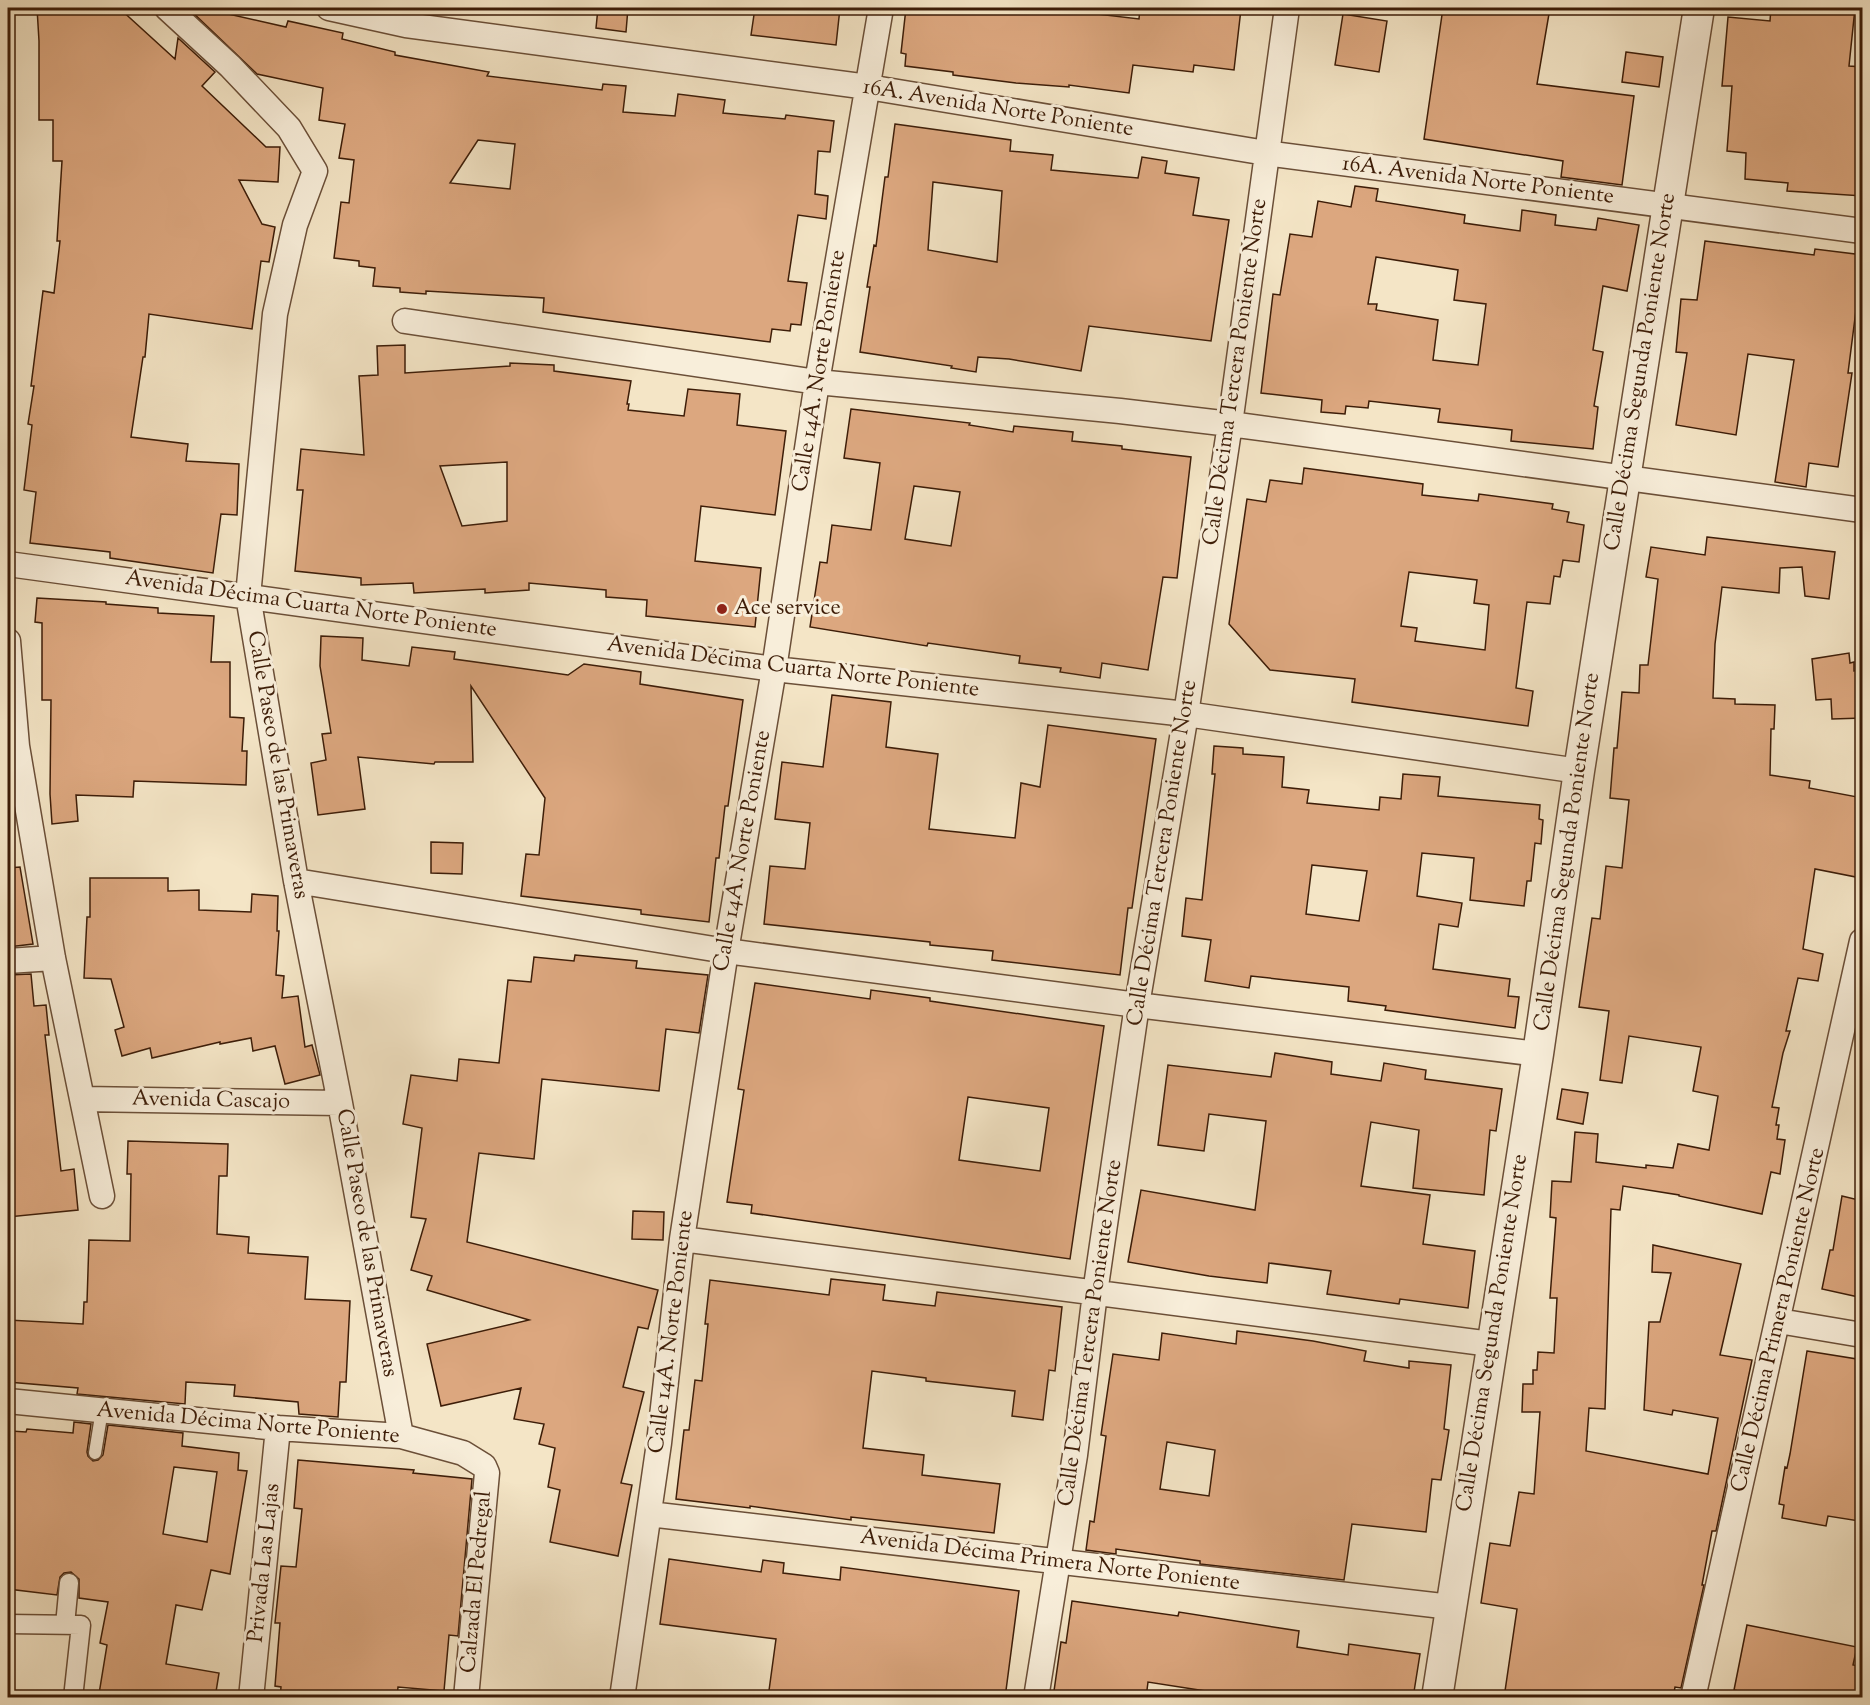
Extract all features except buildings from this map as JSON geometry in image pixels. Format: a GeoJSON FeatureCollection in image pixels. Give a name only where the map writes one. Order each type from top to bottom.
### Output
{"type":"FeatureCollection","features":[{"type":"Feature","properties":{"kind":"street","name":"Calle Paseo de las Primaveras"},"geometry":{"type":"LineString","coordinates":[[167,8],[230,66],[289,128],[315,171],[295,225],[275,314],[248,596],[296,881],[340,1102],[401,1436]]}},
{"type":"Feature","properties":{"kind":"street","name":"16A. Avenida Norte Poniente"},"geometry":{"type":"LineString","coordinates":[[329,8],[406,25],[868,87],[1266,153],[1863,231]]}},
{"type":"Feature","properties":{"kind":"street","name":"Calle 14A. Norte Poniente"},"geometry":{"type":"LineString","coordinates":[[622,1698],[649,1514],[682,1239],[726,951],[774,669],[817,382],[881,8]]}},
{"type":"Feature","properties":{"kind":"street","name":"Calle Décima Tercera Poniente Norte"},"geometry":{"type":"LineString","coordinates":[[1036,1698],[1075,1455],[1095,1293],[1137,1005],[1186,714],[1230,424],[1287,8]]}},
{"type":"Feature","properties":{"kind":"street","name":"Calle Décima Segunda Poniente Norte"},"geometry":{"type":"LineString","coordinates":[[1437,1698],[1538,1054],[1624,479],[1699,8]]}},
{"type":"Feature","properties":{"kind":"street"},"geometry":{"type":"LineString","coordinates":[[405,321],[817,382],[1230,424],[1863,510]]}},
{"type":"Feature","properties":{"kind":"street","name":"Avenida Décima Cuarta Norte Poniente"},"geometry":{"type":"LineString","coordinates":[[8,564],[774,669],[1186,714],[1579,771]]}},
{"type":"Feature","properties":{"kind":"street"},"geometry":{"type":"LineString","coordinates":[[8,641],[12,747],[102,1196]]}},
{"type":"Feature","properties":{"kind":"street"},"geometry":{"type":"LineString","coordinates":[[296,881],[726,951],[1137,1005],[1538,1054]]}},
{"type":"Feature","properties":{"kind":"street","name":"Calle Décima Primera Poniente Norte"},"geometry":{"type":"LineString","coordinates":[[1693,1698],[1863,941]]}},
{"type":"Feature","properties":{"kind":"street"},"geometry":{"type":"LineString","coordinates":[[8,961],[53,958]]}},
{"type":"Feature","properties":{"kind":"street","name":"Avenida Cascajo"},"geometry":{"type":"LineString","coordinates":[[82,1099],[340,1102]]}},
{"type":"Feature","properties":{"kind":"street"},"geometry":{"type":"LineString","coordinates":[[682,1239],[1491,1344]]}},
{"type":"Feature","properties":{"kind":"street"},"geometry":{"type":"LineString","coordinates":[[1779,1321],[1863,1335]]}},
{"type":"Feature","properties":{"kind":"street","name":"Avenida Décima Norte Poniente"},"geometry":{"type":"LineString","coordinates":[[8,1401],[278,1428],[401,1436],[463,1454],[484,1466]]}},
{"type":"Feature","properties":{"kind":"street","name":"Privada Las Lajas"},"geometry":{"type":"LineString","coordinates":[[251,1698],[278,1428]]}},
{"type":"Feature","properties":{"kind":"street","name":"Calzada El Pedregal"},"geometry":{"type":"LineString","coordinates":[[466,1698],[487,1473],[484,1466]]}},
{"type":"Feature","properties":{"kind":"street","name":"Avenida Décima Primera Norte Poniente"},"geometry":{"type":"LineString","coordinates":[[649,1514],[1450,1607]]}},
{"type":"Feature","properties":{"kind":"street"},"geometry":{"type":"LineString","coordinates":[[65,1625],[69,1583]]}},
{"type":"Feature","properties":{"kind":"street"},"geometry":{"type":"LineString","coordinates":[[8,1624],[81,1625],[73,1698]]}},
{"type":"Feature","properties":{"kind":"lane"},"geometry":{"type":"LineString","coordinates":[[95,1454],[102,1410]]}},
{"type":"Feature","properties":{"kind":"place","name":"Ace service"},"geometry":{"type":"Point","coordinates":[722,609]}}]}
